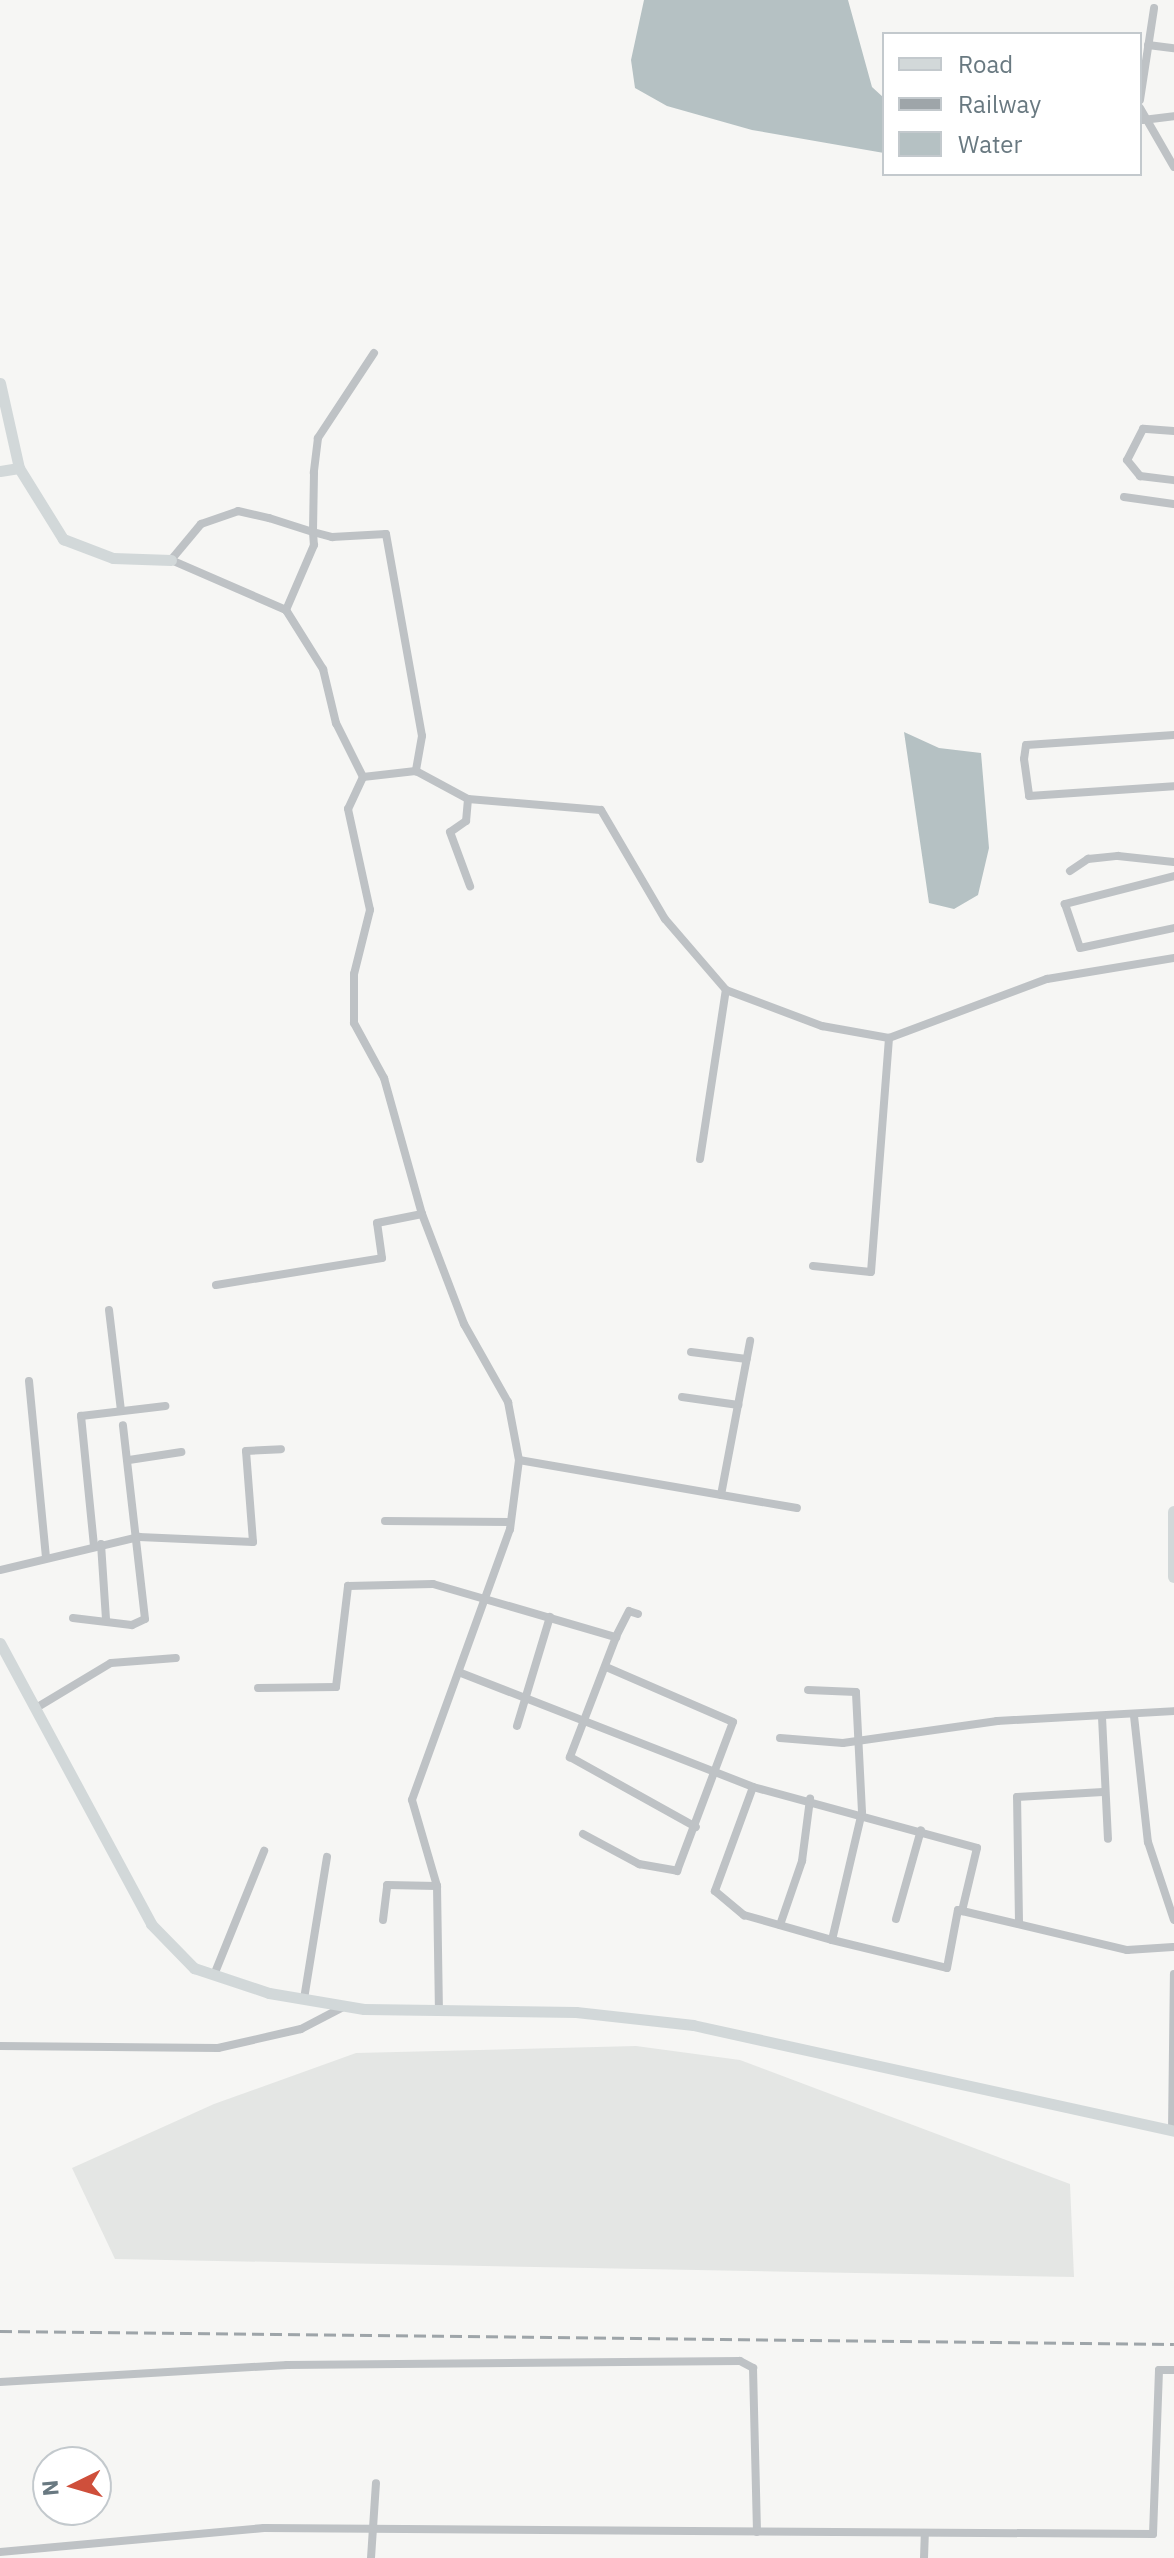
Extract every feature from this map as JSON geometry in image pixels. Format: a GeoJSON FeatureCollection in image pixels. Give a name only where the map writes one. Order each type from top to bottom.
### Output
{"type":"FeatureCollection","features":[{"type":"Feature","properties":{"kind":"main road"},"geometry":{"type":"LineString","coordinates":[[1174,1512],[1174,1577]]}},
{"type":"Feature","properties":{"kind":"street"},"geometry":{"type":"LineString","coordinates":[[1142,86],[1154,8]]}},
{"type":"Feature","properties":{"kind":"street"},"geometry":{"type":"LineString","coordinates":[[1148,45],[1174,48]]}},
{"type":"Feature","properties":{"kind":"street"},"geometry":{"type":"LineString","coordinates":[[1174,116],[1143,120],[1174,167]]}},
{"type":"Feature","properties":{"kind":"street"},"geometry":{"type":"LineString","coordinates":[[286,610],[313,532],[318,438],[374,353]]}},
{"type":"Feature","properties":{"kind":"street"},"geometry":{"type":"LineString","coordinates":[[0,383],[19,468],[63,539],[81,550],[171,560],[286,610],[323,669],[336,723],[363,777]]}},
{"type":"Feature","properties":{"kind":"street"},"geometry":{"type":"LineString","coordinates":[[1174,431],[1143,429],[1127,460],[1140,476],[1174,480]]}},
{"type":"Feature","properties":{"kind":"street"},"geometry":{"type":"LineString","coordinates":[[0,471],[19,468]]}},
{"type":"Feature","properties":{"kind":"street"},"geometry":{"type":"LineString","coordinates":[[1124,497],[1174,504]]}},
{"type":"Feature","properties":{"kind":"street"},"geometry":{"type":"LineString","coordinates":[[171,560],[201,524],[238,511],[313,532],[386,534],[422,736],[416,771]]}},
{"type":"Feature","properties":{"kind":"street"},"geometry":{"type":"LineString","coordinates":[[1174,735],[1026,745],[1024,759],[1029,796],[1174,786]]}},
{"type":"Feature","properties":{"kind":"street"},"geometry":{"type":"LineString","coordinates":[[363,777],[416,771],[468,799],[601,810],[665,919],[726,990],[822,1026],[889,1038],[1047,979],[1174,958]]}},
{"type":"Feature","properties":{"kind":"street"},"geometry":{"type":"LineString","coordinates":[[363,777],[348,809],[370,910],[354,974],[354,1023],[384,1078],[422,1214],[464,1324],[508,1402],[519,1460],[509,1522],[480,1598],[461,1673],[412,1800],[437,1886],[439,2011]]}},
{"type":"Feature","properties":{"kind":"street"},"geometry":{"type":"LineString","coordinates":[[468,799],[466,821],[450,832],[470,886]]}},
{"type":"Feature","properties":{"kind":"street"},"geometry":{"type":"LineString","coordinates":[[1070,871],[1088,859],[1118,856],[1174,862]]}},
{"type":"Feature","properties":{"kind":"street"},"geometry":{"type":"LineString","coordinates":[[1174,876],[1065,904],[1080,948],[1174,928]]}},
{"type":"Feature","properties":{"kind":"street"},"geometry":{"type":"LineString","coordinates":[[700,1159],[726,990]]}},
{"type":"Feature","properties":{"kind":"street"},"geometry":{"type":"LineString","coordinates":[[813,1266],[871,1272],[889,1038]]}},
{"type":"Feature","properties":{"kind":"street"},"geometry":{"type":"LineString","coordinates":[[216,1285],[382,1258],[377,1223],[422,1214]]}},
{"type":"Feature","properties":{"kind":"street"},"geometry":{"type":"LineString","coordinates":[[109,1310],[121,1410]]}},
{"type":"Feature","properties":{"kind":"street"},"geometry":{"type":"LineString","coordinates":[[721,1495],[750,1341]]}},
{"type":"Feature","properties":{"kind":"street"},"geometry":{"type":"LineString","coordinates":[[691,1352],[747,1359]]}},
{"type":"Feature","properties":{"kind":"street"},"geometry":{"type":"LineString","coordinates":[[29,1381],[46,1556]]}},
{"type":"Feature","properties":{"kind":"street"},"geometry":{"type":"LineString","coordinates":[[682,1397],[738,1405]]}},
{"type":"Feature","properties":{"kind":"street"},"geometry":{"type":"LineString","coordinates":[[106,1619],[81,1416],[165,1406]]}},
{"type":"Feature","properties":{"kind":"street"},"geometry":{"type":"LineString","coordinates":[[73,1618],[106,1619],[132,1625],[145,1619],[139,1537],[123,1425]]}},
{"type":"Feature","properties":{"kind":"street"},"geometry":{"type":"LineString","coordinates":[[0,1570],[46,1556],[139,1537],[253,1542],[246,1451],[281,1449]]}},
{"type":"Feature","properties":{"kind":"street"},"geometry":{"type":"LineString","coordinates":[[129,1460],[181,1452]]}},
{"type":"Feature","properties":{"kind":"street"},"geometry":{"type":"LineString","coordinates":[[519,1460],[797,1508]]}},
{"type":"Feature","properties":{"kind":"street"},"geometry":{"type":"LineString","coordinates":[[385,1521],[509,1522]]}},
{"type":"Feature","properties":{"kind":"street"},"geometry":{"type":"LineString","coordinates":[[258,1688],[336,1687],[348,1586],[433,1584],[616,1637]]}},
{"type":"Feature","properties":{"kind":"street"},"geometry":{"type":"LineString","coordinates":[[638,1614],[629,1611],[616,1637],[570,1757],[696,1827]]}},
{"type":"Feature","properties":{"kind":"street"},"geometry":{"type":"LineString","coordinates":[[517,1726],[550,1617]]}},
{"type":"Feature","properties":{"kind":"street"},"geometry":{"type":"LineString","coordinates":[[0,1643],[151,1924],[194,1968],[214,1975],[304,1999],[345,2006],[439,2011],[576,2012],[693,2025],[1173,2131],[1174,1974]]}},
{"type":"Feature","properties":{"kind":"street"},"geometry":{"type":"LineString","coordinates":[[36,1708],[111,1663],[176,1658]]}},
{"type":"Feature","properties":{"kind":"street"},"geometry":{"type":"LineString","coordinates":[[583,1834],[639,1864],[677,1871],[733,1722],[606,1667]]}},
{"type":"Feature","properties":{"kind":"street"},"geometry":{"type":"LineString","coordinates":[[461,1673],[753,1787],[862,1812],[977,1848],[947,1968],[744,1915],[715,1891],[753,1787]]}},
{"type":"Feature","properties":{"kind":"street"},"geometry":{"type":"LineString","coordinates":[[808,1690],[856,1692],[862,1812],[832,1940]]}},
{"type":"Feature","properties":{"kind":"street"},"geometry":{"type":"LineString","coordinates":[[780,1738],[859,1739],[997,1721],[1134,1716],[1174,1711]]}},
{"type":"Feature","properties":{"kind":"street"},"geometry":{"type":"LineString","coordinates":[[1134,1716],[1148,1842],[1174,1920]]}},
{"type":"Feature","properties":{"kind":"street"},"geometry":{"type":"LineString","coordinates":[[1102,1717],[1103,1792],[1108,1839]]}},
{"type":"Feature","properties":{"kind":"street"},"geometry":{"type":"LineString","coordinates":[[1019,1922],[1024,1867],[1017,1797],[1103,1792]]}},
{"type":"Feature","properties":{"kind":"street"},"geometry":{"type":"LineString","coordinates":[[780,1925],[802,1861],[810,1799]]}},
{"type":"Feature","properties":{"kind":"street"},"geometry":{"type":"LineString","coordinates":[[896,1919],[921,1830]]}},
{"type":"Feature","properties":{"kind":"street"},"geometry":{"type":"LineString","coordinates":[[214,1975],[264,1851]]}},
{"type":"Feature","properties":{"kind":"street"},"geometry":{"type":"LineString","coordinates":[[304,1999],[327,1857]]}},
{"type":"Feature","properties":{"kind":"street"},"geometry":{"type":"LineString","coordinates":[[383,1920],[387,1885],[437,1886]]}},
{"type":"Feature","properties":{"kind":"street"},"geometry":{"type":"LineString","coordinates":[[962,1911],[1019,1922],[1127,1950],[1174,1947]]}},
{"type":"Feature","properties":{"kind":"street"},"geometry":{"type":"LineString","coordinates":[[0,2046],[218,2048],[301,2029],[345,2006]]}},
{"type":"Feature","properties":{"kind":"street"},"geometry":{"type":"LineString","coordinates":[[0,2382],[287,2365],[740,2361],[753,2368],[757,2532]]}},
{"type":"Feature","properties":{"kind":"street"},"geometry":{"type":"LineString","coordinates":[[0,2552],[264,2528],[1153,2534],[1159,2370],[1174,2370]]}},
{"type":"Feature","properties":{"kind":"street"},"geometry":{"type":"LineString","coordinates":[[371,2558],[376,2483]]}},
{"type":"Feature","properties":{"kind":"street"},"geometry":{"type":"LineString","coordinates":[[924,2558],[925,2533]]}},
{"type":"Feature","properties":{"kind":"shaded area"},"geometry":{"type":"Polygon","coordinates":[[[636,2046],[740,2060],[1070,2184],[1074,2277],[115,2259],[72,2168],[214,2104],[356,2053],[636,2046]]]}},
{"type":"Feature","properties":{"kind":"water"},"geometry":{"type":"Polygon","coordinates":[[[644,0],[848,0],[872,87],[882,96],[882,153],[752,130],[667,106],[635,88],[631,60],[644,0]]]}},
{"type":"Feature","properties":{"kind":"water"},"geometry":{"type":"Polygon","coordinates":[[[904,732],[939,748],[981,753],[989,848],[978,895],[954,909],[929,903],[904,732]]]}},
{"type":"Feature","properties":{"kind":"railway"},"geometry":{"type":"LineString","coordinates":[[0,2331],[1174,2344]]}}]}
